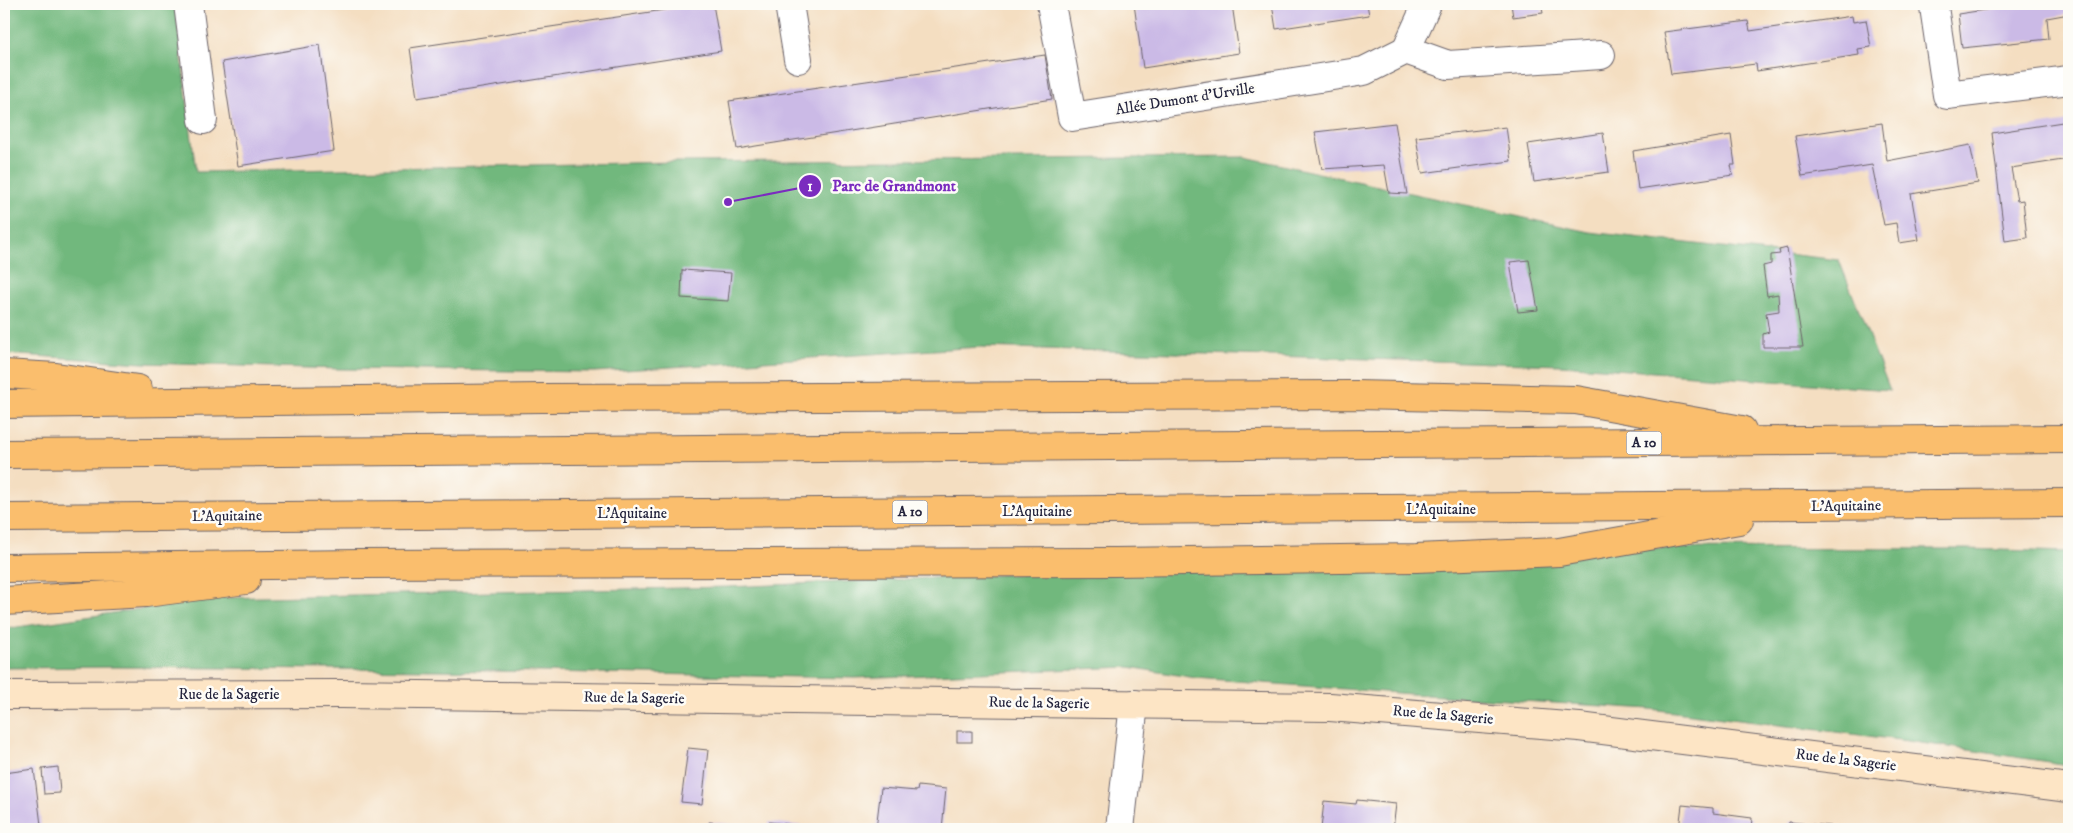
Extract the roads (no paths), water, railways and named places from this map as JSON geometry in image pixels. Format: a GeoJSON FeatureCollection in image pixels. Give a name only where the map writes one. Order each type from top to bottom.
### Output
{"type":"FeatureCollection","features":[{"type":"Feature","properties":{"kind":"highway"},"geometry":{"type":"LineString","coordinates":[[4,374],[56,377],[232,402]]}},
{"type":"Feature","properties":{"kind":"highway"},"geometry":{"type":"LineString","coordinates":[[4,404],[1198,394],[1484,398],[1576,400],[1810,442]]}},
{"type":"Feature","properties":{"kind":"highway","name":"A 10"},"geometry":{"type":"LineString","coordinates":[[4,454],[2069,439]]}},
{"type":"Feature","properties":{"kind":"highway","name":"L'Aquitaine"},"geometry":{"type":"LineString","coordinates":[[4,518],[2069,504]]}},
{"type":"Feature","properties":{"kind":"highway"},"geometry":{"type":"LineString","coordinates":[[4,568],[361,564],[1105,562],[1426,558],[1559,552],[1817,506]]}},
{"type":"Feature","properties":{"kind":"highway"},"geometry":{"type":"LineString","coordinates":[[4,602],[146,594],[361,564]]}},
{"type":"Feature","properties":{"kind":"street"},"geometry":{"type":"LineString","coordinates":[[188,4],[204,120]]}},
{"type":"Feature","properties":{"kind":"street"},"geometry":{"type":"LineString","coordinates":[[789,4],[798,59]]}},
{"type":"Feature","properties":{"kind":"street","name":"Allée Dumont d'Urville"},"geometry":{"type":"LineString","coordinates":[[1051,4],[1072,117],[1364,72],[1406,50]]}},
{"type":"Feature","properties":{"kind":"street"},"geometry":{"type":"LineString","coordinates":[[1427,4],[1406,50],[1448,65],[1602,55]]}},
{"type":"Feature","properties":{"kind":"street"},"geometry":{"type":"LineString","coordinates":[[1936,4],[1934,7],[1947,95],[2069,80]]}},
{"type":"Feature","properties":{"kind":"street","name":"Rue de la Sagerie"},"geometry":{"type":"LineString","coordinates":[[4,695],[342,694],[1330,707],[1589,729],[2069,788]]}},
{"type":"Feature","properties":{"kind":"street"},"geometry":{"type":"LineString","coordinates":[[1120,829],[1134,704]]}},
{"type":"Feature","properties":{"kind":"place","name":"Parc de Grandmont"},"geometry":{"type":"Point","coordinates":[728,202]}}]}
